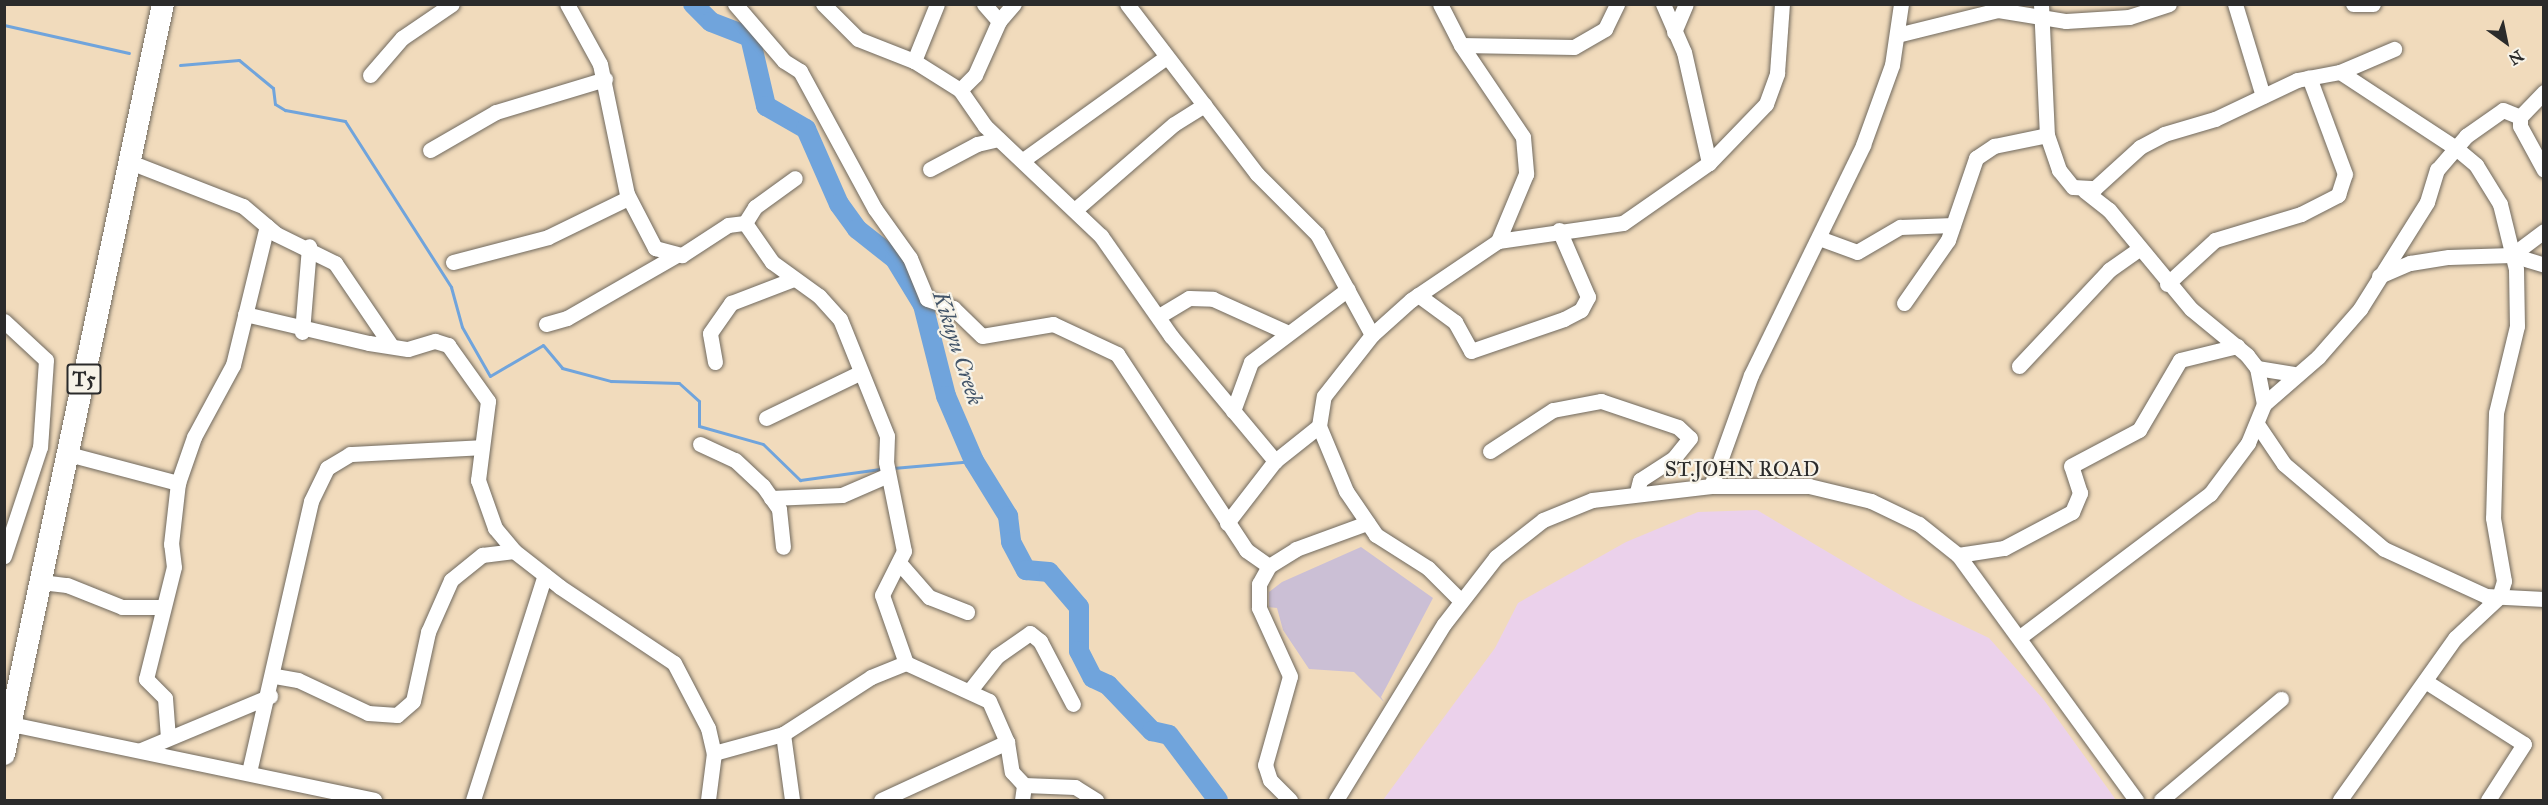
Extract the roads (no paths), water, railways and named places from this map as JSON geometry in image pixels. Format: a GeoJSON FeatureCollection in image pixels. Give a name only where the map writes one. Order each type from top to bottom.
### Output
{"type":"FeatureCollection","features":[{"type":"Feature","properties":{"kind":"highway","name":"T5"},"geometry":{"type":"LineString","coordinates":[[4,754],[164,4]]}},
{"type":"Feature","properties":{"kind":"street"},"geometry":{"type":"LineString","coordinates":[[370,75],[402,38],[452,4]]}},
{"type":"Feature","properties":{"kind":"street"},"geometry":{"type":"LineString","coordinates":[[567,4],[605,79],[628,198],[650,242],[675,256]]}},
{"type":"Feature","properties":{"kind":"street"},"geometry":{"type":"LineString","coordinates":[[735,4],[784,61],[800,71],[875,209],[910,258],[927,299],[953,308],[982,336],[1053,324],[1117,354],[1246,550],[1269,566]]}},
{"type":"Feature","properties":{"kind":"street"},"geometry":{"type":"LineString","coordinates":[[823,4],[858,39],[914,61],[960,90],[998,139],[1077,208],[1233,411],[1275,461]]}},
{"type":"Feature","properties":{"kind":"street"},"geometry":{"type":"LineString","coordinates":[[914,61],[937,4]]}},
{"type":"Feature","properties":{"kind":"street"},"geometry":{"type":"LineString","coordinates":[[984,4],[999,21]]}},
{"type":"Feature","properties":{"kind":"street"},"geometry":{"type":"LineString","coordinates":[[960,90],[975,75],[999,21],[1014,4]]}},
{"type":"Feature","properties":{"kind":"street"},"geometry":{"type":"LineString","coordinates":[[1128,4],[1150,28],[1165,58],[1257,174],[1317,234],[1372,335]]}},
{"type":"Feature","properties":{"kind":"street"},"geometry":{"type":"LineString","coordinates":[[1440,4],[1461,45],[1506,108],[1527,157],[1521,190],[1498,241]]}},
{"type":"Feature","properties":{"kind":"street"},"geometry":{"type":"LineString","coordinates":[[1461,45],[1574,47],[1605,29],[1617,4]]}},
{"type":"Feature","properties":{"kind":"street"},"geometry":{"type":"LineString","coordinates":[[1663,4],[1684,52],[1709,163]]}},
{"type":"Feature","properties":{"kind":"street"},"geometry":{"type":"LineString","coordinates":[[1674,32],[1686,4]]}},
{"type":"Feature","properties":{"kind":"street"},"geometry":{"type":"LineString","coordinates":[[1460,600],[1367,522],[1335,472],[1319,426],[1324,396],[1372,335],[1418,295],[1498,241],[1559,230],[1623,223],[1709,163],[1766,104],[1777,73],[1782,4]]}},
{"type":"Feature","properties":{"kind":"street"},"geometry":{"type":"LineString","coordinates":[[1711,486],[1751,375],[1863,144],[1892,65],[1901,4]]}},
{"type":"Feature","properties":{"kind":"street"},"geometry":{"type":"LineString","coordinates":[[1897,35],[1998,10],[2129,16],[2169,4]]}},
{"type":"Feature","properties":{"kind":"street"},"geometry":{"type":"LineString","coordinates":[[2235,4],[2263,96]]}},
{"type":"Feature","properties":{"kind":"street"},"geometry":{"type":"LineString","coordinates":[[2353,4],[2373,4]]}},
{"type":"Feature","properties":{"kind":"street"},"geometry":{"type":"LineString","coordinates":[[2041,12],[2047,135],[2066,180],[2085,191],[2140,248],[2167,284],[2237,346],[2257,368],[2264,404]]}},
{"type":"Feature","properties":{"kind":"street"},"geometry":{"type":"LineString","coordinates":[[2085,191],[2154,139],[2215,119],[2309,77],[2340,72],[2394,49]]}},
{"type":"Feature","properties":{"kind":"street"},"geometry":{"type":"LineString","coordinates":[[1023,160],[1165,58]]}},
{"type":"Feature","properties":{"kind":"street"},"geometry":{"type":"LineString","coordinates":[[2340,72],[2457,148],[2496,195],[2512,255],[2517,326],[2496,413],[2493,518],[2504,581],[2499,597],[2455,638],[2340,801]]}},
{"type":"Feature","properties":{"kind":"street"},"geometry":{"type":"LineString","coordinates":[[2167,284],[2215,240],[2301,214],[2338,195],[2345,174],[2309,77]]}},
{"type":"Feature","properties":{"kind":"street"},"geometry":{"type":"LineString","coordinates":[[430,150],[496,112],[605,79]]}},
{"type":"Feature","properties":{"kind":"street"},"geometry":{"type":"LineString","coordinates":[[2520,117],[2544,92]]}},
{"type":"Feature","properties":{"kind":"street"},"geometry":{"type":"LineString","coordinates":[[1077,208],[1174,124],[1204,105]]}},
{"type":"Feature","properties":{"kind":"street"},"geometry":{"type":"LineString","coordinates":[[2020,637],[2210,494],[2257,424],[2264,404],[2344,331],[2427,202],[2437,170],[2494,114],[2513,110],[2520,117],[2523,138],[2544,170]]}},
{"type":"Feature","properties":{"kind":"street"},"geometry":{"type":"LineString","coordinates":[[1904,303],[1929,274],[1934,254],[1948,240],[1970,174],[1984,150],[2047,135]]}},
{"type":"Feature","properties":{"kind":"street"},"geometry":{"type":"LineString","coordinates":[[930,169],[977,144],[998,139]]}},
{"type":"Feature","properties":{"kind":"street"},"geometry":{"type":"LineString","coordinates":[[130,162],[243,206],[267,226],[309,246],[347,276],[390,344]]}},
{"type":"Feature","properties":{"kind":"street"},"geometry":{"type":"LineString","coordinates":[[745,224],[755,207],[795,178]]}},
{"type":"Feature","properties":{"kind":"street"},"geometry":{"type":"LineString","coordinates":[[453,262],[548,237],[628,198]]}},
{"type":"Feature","properties":{"kind":"street"},"geometry":{"type":"LineString","coordinates":[[546,324],[567,318],[728,225],[745,224]]}},
{"type":"Feature","properties":{"kind":"street"},"geometry":{"type":"LineString","coordinates":[[745,224],[772,262],[836,312],[859,373],[885,427],[888,475],[904,540],[901,565],[882,595],[906,663]]}},
{"type":"Feature","properties":{"kind":"street"},"geometry":{"type":"LineString","coordinates":[[1819,238],[1857,252],[1900,227],[1953,225]]}},
{"type":"Feature","properties":{"kind":"street"},"geometry":{"type":"LineString","coordinates":[[168,738],[168,705],[146,679],[162,607],[174,567],[171,544],[178,483],[194,437],[233,365],[267,226]]}},
{"type":"Feature","properties":{"kind":"street"},"geometry":{"type":"LineString","coordinates":[[1418,295],[1455,322],[1471,351],[1564,319],[1581,310],[1588,297],[1559,230]]}},
{"type":"Feature","properties":{"kind":"street"},"geometry":{"type":"LineString","coordinates":[[2512,255],[2544,231]]}},
{"type":"Feature","properties":{"kind":"street"},"geometry":{"type":"LineString","coordinates":[[302,332],[309,246]]}},
{"type":"Feature","properties":{"kind":"street"},"geometry":{"type":"LineString","coordinates":[[2019,366],[2109,270],[2140,248]]}},
{"type":"Feature","properties":{"kind":"street"},"geometry":{"type":"LineString","coordinates":[[2379,276],[2410,263],[2512,255],[2544,265]]}},
{"type":"Feature","properties":{"kind":"street"},"geometry":{"type":"LineString","coordinates":[[715,362],[710,333],[731,303],[794,279]]}},
{"type":"Feature","properties":{"kind":"street"},"geometry":{"type":"LineString","coordinates":[[1233,411],[1246,370],[1286,332],[1348,289]]}},
{"type":"Feature","properties":{"kind":"street"},"geometry":{"type":"LineString","coordinates":[[1159,316],[1189,298],[1213,299],[1286,332]]}},
{"type":"Feature","properties":{"kind":"street"},"geometry":{"type":"LineString","coordinates":[[245,314],[302,332],[390,344],[408,349],[435,341],[448,345],[488,401],[482,447],[480,495],[495,528],[514,551],[545,575],[674,663],[698,702],[714,753],[708,801]]}},
{"type":"Feature","properties":{"kind":"street"},"geometry":{"type":"LineString","coordinates":[[4,321],[46,360],[40,447],[4,556]]}},
{"type":"Feature","properties":{"kind":"street"},"geometry":{"type":"LineString","coordinates":[[1958,555],[2004,548],[2072,512],[2079,493],[2071,466],[2139,430],[2180,360],[2237,346]]}},
{"type":"Feature","properties":{"kind":"street"},"geometry":{"type":"LineString","coordinates":[[2257,368],[2294,375]]}},
{"type":"Feature","properties":{"kind":"street"},"geometry":{"type":"LineString","coordinates":[[766,418],[859,373]]}},
{"type":"Feature","properties":{"kind":"street"},"geometry":{"type":"LineString","coordinates":[[1490,451],[1553,410],[1601,401],[1678,427],[1690,438],[1674,458],[1640,480],[1637,492]]}},
{"type":"Feature","properties":{"kind":"street"},"geometry":{"type":"LineString","coordinates":[[2257,424],[2284,464],[2384,549],[2472,591],[2499,597],[2544,599]]}},
{"type":"Feature","properties":{"kind":"street"},"geometry":{"type":"LineString","coordinates":[[1227,523],[1275,461],[1319,426]]}},
{"type":"Feature","properties":{"kind":"street"},"geometry":{"type":"LineString","coordinates":[[700,444],[735,460],[771,498],[779,509],[783,547]]}},
{"type":"Feature","properties":{"kind":"street"},"geometry":{"type":"LineString","coordinates":[[40,447],[68,457],[178,483]]}},
{"type":"Feature","properties":{"kind":"street"},"geometry":{"type":"LineString","coordinates":[[249,772],[275,676],[304,532],[327,468],[350,454],[482,447]]}},
{"type":"Feature","properties":{"kind":"street"},"geometry":{"type":"LineString","coordinates":[[771,498],[842,495],[888,475]]}},
{"type":"Feature","properties":{"kind":"street","name":"ST.JOHN ROAD"},"geometry":{"type":"LineString","coordinates":[[1337,801],[1460,600],[1496,557],[1543,520],[1592,500],[1637,492],[1711,486],[1809,486],[1842,493],[1897,511],[1958,555],[2020,637],[2136,801]]}},
{"type":"Feature","properties":{"kind":"street"},"geometry":{"type":"LineString","coordinates":[[1290,801],[1270,780],[1265,765],[1290,686],[1259,608],[1259,584],[1269,566],[1325,536],[1367,522]]}},
{"type":"Feature","properties":{"kind":"street"},"geometry":{"type":"LineString","coordinates":[[275,676],[298,680],[368,713],[397,715],[413,701],[428,632],[451,580],[482,555],[514,551]]}},
{"type":"Feature","properties":{"kind":"street"},"geometry":{"type":"LineString","coordinates":[[901,565],[930,597],[967,612]]}},
{"type":"Feature","properties":{"kind":"street"},"geometry":{"type":"LineString","coordinates":[[473,801],[545,575]]}},
{"type":"Feature","properties":{"kind":"street"},"geometry":{"type":"LineString","coordinates":[[41,582],[67,585],[122,607],[162,607]]}},
{"type":"Feature","properties":{"kind":"street"},"geometry":{"type":"LineString","coordinates":[[971,689],[997,656],[1030,633],[1040,641],[1073,704]]}},
{"type":"Feature","properties":{"kind":"street"},"geometry":{"type":"LineString","coordinates":[[714,753],[783,734],[877,673],[906,663],[971,689],[993,706],[1007,741],[1012,772],[1023,793],[1075,787],[1096,801]]}},
{"type":"Feature","properties":{"kind":"street"},"geometry":{"type":"LineString","coordinates":[[2426,681],[2524,744],[2488,801]]}},
{"type":"Feature","properties":{"kind":"street"},"geometry":{"type":"LineString","coordinates":[[141,750],[270,696]]}},
{"type":"Feature","properties":{"kind":"street"},"geometry":{"type":"LineString","coordinates":[[2161,801],[2281,699]]}},
{"type":"Feature","properties":{"kind":"street"},"geometry":{"type":"LineString","coordinates":[[11,724],[249,772],[374,801]]}},
{"type":"Feature","properties":{"kind":"street"},"geometry":{"type":"LineString","coordinates":[[783,734],[792,801]]}},
{"type":"Feature","properties":{"kind":"street"},"geometry":{"type":"LineString","coordinates":[[881,801],[1007,741]]}},
{"type":"Feature","properties":{"kind":"waterway","name":"Kikuyu Creek"},"geometry":{"type":"LineString","coordinates":[[693,4],[711,22],[750,37],[766,106],[806,129],[839,204],[857,229],[895,259],[923,305],[946,396],[974,461],[1008,516],[1011,542],[1026,570],[1049,572],[1079,607],[1079,651],[1093,678],[1108,685],[1152,731],[1169,735],[1218,800]]}},
{"type":"Feature","properties":{"kind":"waterway"},"geometry":{"type":"LineString","coordinates":[[4,25],[129,53]]}},
{"type":"Feature","properties":{"kind":"waterway"},"geometry":{"type":"LineString","coordinates":[[180,65],[239,60],[273,88],[275,104],[285,110],[345,121],[451,287],[462,327],[490,376],[543,345],[562,368],[611,381],[679,383],[699,401],[699,426],[763,444],[800,480],[880,469]]}},
{"type":"Feature","properties":{"kind":"waterway"},"geometry":{"type":"LineString","coordinates":[[893,468],[974,461]]}}]}
